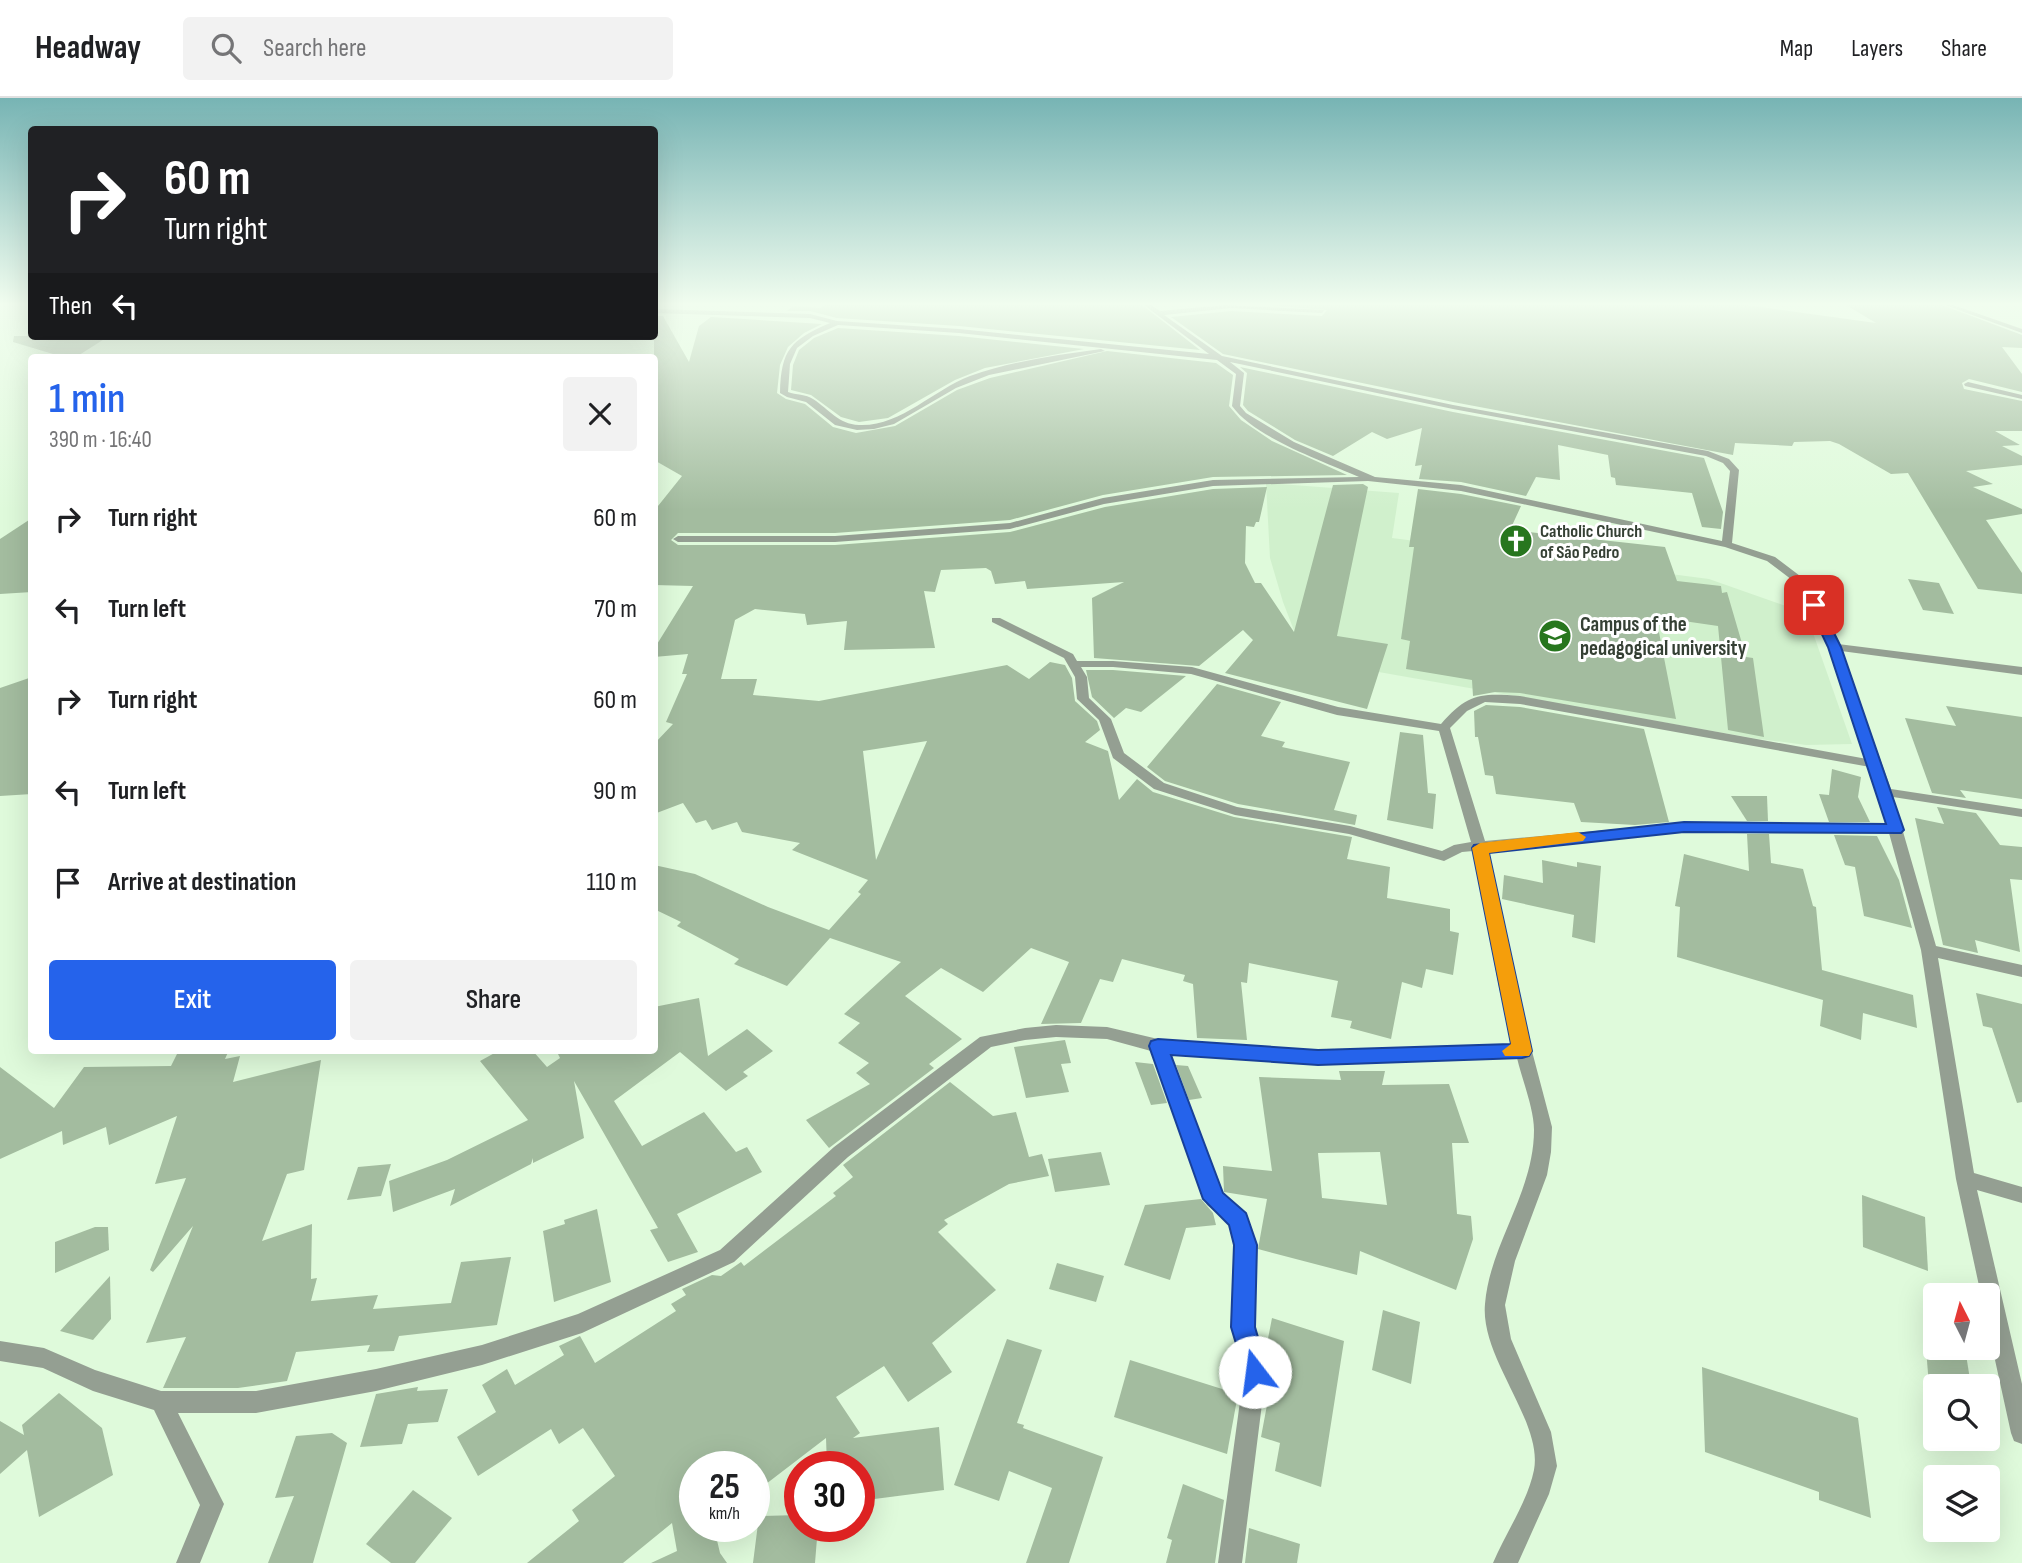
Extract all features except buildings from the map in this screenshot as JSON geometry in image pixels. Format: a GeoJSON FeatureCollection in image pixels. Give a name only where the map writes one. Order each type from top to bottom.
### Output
{"type":"FeatureCollection","features":[{"type":"Feature","properties":{"kind":"street"},"geometry":{"type":"LineString","coordinates":[[783,373],[784,393],[808,400],[838,422],[882,426],[902,419],[956,384],[988,373]]}},
{"type":"Feature","properties":{"kind":"street"},"geometry":{"type":"LineString","coordinates":[[1240,373],[1236,406],[1243,415],[1291,444],[1373,480]]}},
{"type":"Feature","properties":{"kind":"street"},"geometry":{"type":"LineString","coordinates":[[1295,373],[1453,407],[1708,454],[1726,461],[1735,470],[1727,545]]}},
{"type":"Feature","properties":{"kind":"street"},"geometry":{"type":"LineString","coordinates":[[1968,384],[2022,397]]}},
{"type":"Feature","properties":{"kind":"street"},"geometry":{"type":"LineString","coordinates":[[678,539],[835,540],[1010,526],[1103,501],[1213,483],[1373,480],[1461,488],[1727,545],[1771,559],[1804,584],[1834,647],[1896,830],[1929,950],[1965,1179],[2022,1433]]}},
{"type":"Feature","properties":{"kind":"street"},"geometry":{"type":"LineString","coordinates":[[996,620],[1069,656],[1081,677],[1083,699],[1105,719],[1118,755],[1159,786],[1236,811],[1350,830],[1444,856],[1459,848],[1684,827],[1896,830]]}},
{"type":"Feature","properties":{"kind":"street"},"geometry":{"type":"LineString","coordinates":[[1834,647],[2022,671]]}},
{"type":"Feature","properties":{"kind":"street"},"geometry":{"type":"LineString","coordinates":[[1075,664],[1113,664],[1192,671],[1337,711],[1444,728]]}},
{"type":"Feature","properties":{"kind":"street"},"geometry":{"type":"LineString","coordinates":[[1444,728],[1474,698],[1510,699],[1875,764]]}},
{"type":"Feature","properties":{"kind":"street"},"geometry":{"type":"LineString","coordinates":[[1444,728],[1480,848],[1522,1051],[1543,1127],[1544,1151],[1521,1227],[1498,1279],[1495,1309],[1503,1347],[1541,1430],[1546,1469],[1505,1563]]}},
{"type":"Feature","properties":{"kind":"street"},"geometry":{"type":"LineString","coordinates":[[1885,792],[2022,813]]}},
{"type":"Feature","properties":{"kind":"street"},"geometry":{"type":"LineString","coordinates":[[1929,950],[2022,971]]}},
{"type":"Feature","properties":{"kind":"street"},"geometry":{"type":"LineString","coordinates":[[0,1351],[44,1358],[105,1384],[161,1402],[256,1402],[482,1355],[582,1323],[727,1256],[774,1216],[841,1152],[986,1042],[1056,1031],[1107,1033],[1158,1046],[1318,1058],[1522,1051]]}},
{"type":"Feature","properties":{"kind":"street"},"geometry":{"type":"LineString","coordinates":[[1158,1046],[1214,1199],[1238,1219],[1246,1245],[1243,1327],[1255,1372],[1230,1563]]}},
{"type":"Feature","properties":{"kind":"street"},"geometry":{"type":"LineString","coordinates":[[1965,1179],[2022,1195]]}},
{"type":"Feature","properties":{"kind":"street"},"geometry":{"type":"LineString","coordinates":[[161,1402],[212,1504],[188,1563]]}},
{"type":"Feature","properties":{"kind":"shaded area","name":"Campus of the pedagogical university"},"geometry":{"type":"Polygon","coordinates":[[[1266,483],[1399,493],[1392,538],[1709,579],[1806,613],[1852,744],[1806,745],[1752,738],[1305,659],[1283,602],[1270,558],[1266,483]]]}},
{"type":"Feature","properties":{"kind":"slow traffic"},"geometry":{"type":"LineString","coordinates":[[1512,1051],[1522,1051],[1480,848],[1578,837]]}},
{"type":"Feature","properties":{"kind":"place","name":"Catholic Church of São Pedro"},"geometry":{"type":"Point","coordinates":[1516,541]}},
{"type":"Feature","properties":{"kind":"place","name":"Campus of the pedagogical university"},"geometry":{"type":"Point","coordinates":[1555,636]}},
{"type":"Feature","properties":{"kind":"route"},"geometry":{"type":"LineString","coordinates":[[1255,1372],[1243,1327],[1246,1245],[1238,1219],[1214,1199],[1158,1046],[1318,1058],[1522,1051],[1480,848],[1684,827],[1896,830],[1834,647],[1814,605]]}}]}
